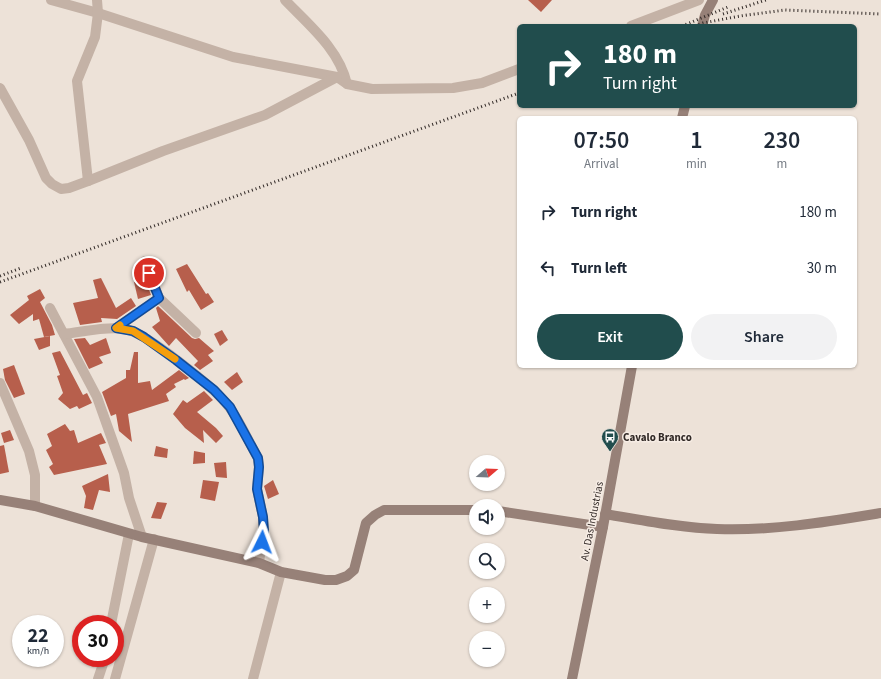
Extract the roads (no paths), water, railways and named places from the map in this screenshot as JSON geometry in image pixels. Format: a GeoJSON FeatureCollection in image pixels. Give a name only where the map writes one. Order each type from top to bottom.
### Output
{"type":"FeatureCollection","features":[{"type":"Feature","properties":{"kind":"street"},"geometry":{"type":"LineString","coordinates":[[51,0],[98,13],[233,57],[337,77],[347,84],[372,89],[453,88],[482,83],[517,70]]}},
{"type":"Feature","properties":{"kind":"street"},"geometry":{"type":"LineString","coordinates":[[88,181],[77,81],[95,38],[98,13],[97,0]]}},
{"type":"Feature","properties":{"kind":"street"},"geometry":{"type":"LineString","coordinates":[[285,0],[326,42],[340,63],[347,84]]}},
{"type":"Feature","properties":{"kind":"street"},"geometry":{"type":"LineString","coordinates":[[637,24],[699,0]]}},
{"type":"Feature","properties":{"kind":"street"},"geometry":{"type":"LineString","coordinates":[[703,24],[705,15],[713,0]]}},
{"type":"Feature","properties":{"kind":"street"},"geometry":{"type":"LineString","coordinates":[[0,88],[29,140],[46,178],[52,184],[61,189],[69,188],[151,156],[265,115],[337,77]]}},
{"type":"Feature","properties":{"kind":"street"},"geometry":{"type":"LineString","coordinates":[[145,261],[159,298],[196,333]]}},
{"type":"Feature","properties":{"kind":"street"},"geometry":{"type":"LineString","coordinates":[[116,328],[159,298]]}},
{"type":"Feature","properties":{"kind":"street"},"geometry":{"type":"LineString","coordinates":[[50,308],[97,397],[124,473],[129,498],[142,537]]}},
{"type":"Feature","properties":{"kind":"street"},"geometry":{"type":"LineString","coordinates":[[64,334],[116,328],[133,331],[176,360],[214,390],[230,407],[258,458],[259,467],[257,489],[263,517],[264,531],[259,563]]}},
{"type":"Feature","properties":{"kind":"street","name":"Av. Das Industrias"},"geometry":{"type":"LineString","coordinates":[[572,679],[603,527],[632,368]]}},
{"type":"Feature","properties":{"kind":"street"},"geometry":{"type":"LineString","coordinates":[[0,383],[30,451],[35,475],[35,506]]}},
{"type":"Feature","properties":{"kind":"street"},"geometry":{"type":"LineString","coordinates":[[0,500],[35,506],[129,534],[259,563],[281,572],[325,580],[336,580],[347,576],[354,570],[357,564],[366,524],[375,515],[384,510],[469,510]]}},
{"type":"Feature","properties":{"kind":"street"},"geometry":{"type":"LineString","coordinates":[[505,512],[603,527]]}},
{"type":"Feature","properties":{"kind":"street"},"geometry":{"type":"LineString","coordinates":[[605,514],[716,529],[748,529],[782,528],[881,513]]}},
{"type":"Feature","properties":{"kind":"street"},"geometry":{"type":"LineString","coordinates":[[113,615],[129,534]]}},
{"type":"Feature","properties":{"kind":"street"},"geometry":{"type":"LineString","coordinates":[[114,679],[154,539]]}},
{"type":"Feature","properties":{"kind":"street"},"geometry":{"type":"LineString","coordinates":[[253,679],[281,572]]}},
{"type":"Feature","properties":{"kind":"street"},"geometry":{"type":"LineString","coordinates":[[124,621],[131,621]]}},
{"type":"Feature","properties":{"kind":"street"},"geometry":{"type":"LineString","coordinates":[[98,679],[101,667]]}},
{"type":"Feature","properties":{"kind":"railway"},"geometry":{"type":"LineString","coordinates":[[723,14],[766,0]]}},
{"type":"Feature","properties":{"kind":"railway"},"geometry":{"type":"LineString","coordinates":[[687,24],[728,7]]}},
{"type":"Feature","properties":{"kind":"railway"},"geometry":{"type":"LineString","coordinates":[[700,24],[740,16],[785,10],[881,14]]}},
{"type":"Feature","properties":{"kind":"railway"},"geometry":{"type":"LineString","coordinates":[[0,282],[517,94]]}},
{"type":"Feature","properties":{"kind":"railway"},"geometry":{"type":"LineString","coordinates":[[0,276],[21,268]]}},
{"type":"Feature","properties":{"kind":"place","name":"Cavalo Branco"},"geometry":{"type":"Point","coordinates":[610,452]}}]}
